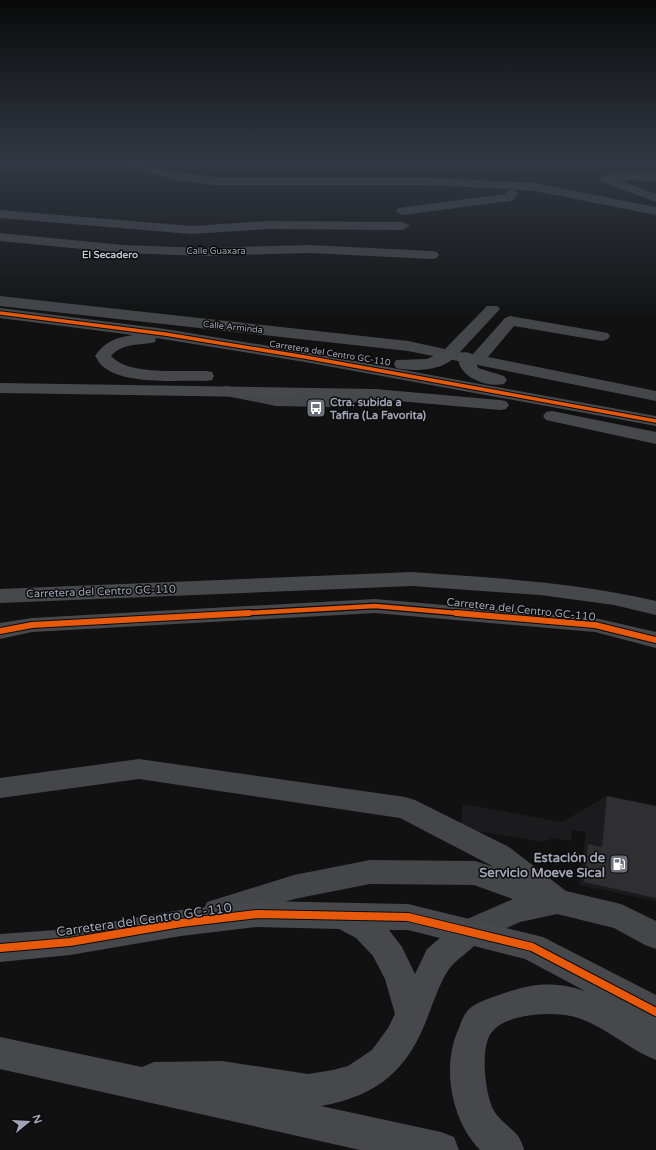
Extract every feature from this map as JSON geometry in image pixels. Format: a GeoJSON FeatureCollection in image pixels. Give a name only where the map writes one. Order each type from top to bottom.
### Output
{"type":"FeatureCollection","features":[{"type":"Feature","properties":{"kind":"main road","name":"Carretera del Centro GC-110"},"geometry":{"type":"LineString","coordinates":[[0,313],[165,334],[305,357],[656,421]]}},
{"type":"Feature","properties":{"kind":"main road"},"geometry":{"type":"LineString","coordinates":[[354,393],[252,378],[140,374],[119,370],[110,365],[103,356],[113,346],[123,342],[146,339],[305,357],[377,361],[414,365],[429,364],[449,354]]}},
{"type":"Feature","properties":{"kind":"main road"},"geometry":{"type":"LineString","coordinates":[[472,358],[465,362],[469,369],[478,375],[559,394],[601,410]]}},
{"type":"Feature","properties":{"kind":"main road"},"geometry":{"type":"LineString","coordinates":[[0,388],[375,394],[491,403],[656,438]]}},
{"type":"Feature","properties":{"kind":"main road","name":"Carretera del Centro GC-110"},"geometry":{"type":"LineString","coordinates":[[0,596],[412,579],[540,588],[614,598],[656,608]]}},
{"type":"Feature","properties":{"kind":"main road","name":"Carretera del Centro GC-110"},"geometry":{"type":"LineString","coordinates":[[0,631],[32,625],[375,606],[474,613],[594,625],[656,640]]}},
{"type":"Feature","properties":{"kind":"main road","name":"Carretera del Centro GC-110"},"geometry":{"type":"LineString","coordinates":[[0,948],[70,942],[181,923],[257,914],[341,914],[408,917],[532,947],[656,1012]]}},
{"type":"Feature","properties":{"kind":"main road"},"geometry":{"type":"LineString","coordinates":[[341,914],[367,930],[387,951],[400,975],[412,1015]]}},
{"type":"Feature","properties":{"kind":"main road"},"geometry":{"type":"LineString","coordinates":[[119,1080],[222,1078],[308,1091],[333,1087],[357,1080],[384,1061],[400,1039],[412,1015],[423,986],[438,959],[469,932]]}},
{"type":"Feature","properties":{"kind":"main road"},"geometry":{"type":"LineString","coordinates":[[506,1150],[482,1125],[470,1095],[468,1071],[471,1042],[481,1021],[512,1004],[545,998],[574,1002],[613,1018],[656,1044]]}},
{"type":"Feature","properties":{"kind":"main road"},"geometry":{"type":"LineString","coordinates":[[0,1053],[442,1150]]}},
{"type":"Feature","properties":{"kind":"street"},"geometry":{"type":"LineString","coordinates":[[0,214],[192,230],[268,225],[403,226]]}},
{"type":"Feature","properties":{"kind":"street","name":"Calle Guaxara"},"geometry":{"type":"LineString","coordinates":[[0,237],[123,249],[206,252],[309,249],[432,255]]}},
{"type":"Feature","properties":{"kind":"street","name":"Calle Arminda"},"geometry":{"type":"LineString","coordinates":[[0,301],[408,346],[656,396]]}},
{"type":"Feature","properties":{"kind":"street"},"geometry":{"type":"LineString","coordinates":[[449,354],[492,309]]}},
{"type":"Feature","properties":{"kind":"street"},"geometry":{"type":"LineString","coordinates":[[472,358],[510,321],[602,336]]}},
{"type":"Feature","properties":{"kind":"street"},"geometry":{"type":"LineString","coordinates":[[226,391],[276,401],[329,402],[375,394]]}},
{"type":"Feature","properties":{"kind":"street"},"geometry":{"type":"LineString","coordinates":[[0,788],[139,769],[405,808],[499,855],[557,901]]}},
{"type":"Feature","properties":{"kind":"street"},"geometry":{"type":"LineString","coordinates":[[181,923],[294,887],[370,872],[475,873],[557,901],[621,917],[656,936]]}},
{"type":"Feature","properties":{"kind":"street"},"geometry":{"type":"LineString","coordinates":[[469,932],[514,911],[557,901]]}},
{"type":"Feature","properties":{"kind":"street"},"geometry":{"type":"LineString","coordinates":[[613,1018],[656,1018]]}},
{"type":"Feature","properties":{"kind":"shaded area","name":"Estación de Servicio Moeve Sical"},"geometry":{"type":"Polygon","coordinates":[[[607,796],[656,806],[656,901],[579,885],[586,832],[572,830],[571,841],[554,838],[541,842],[460,828],[463,804],[562,822],[607,796]]]}},
{"type":"Feature","properties":{"kind":"building"},"geometry":{"type":"Polygon","coordinates":[[[607,796],[656,806],[656,898],[584,882],[588,844],[602,847],[607,796]]]}},
{"type":"Feature","properties":{"kind":"cycle path"},"geometry":{"type":"LineString","coordinates":[[0,313],[165,334],[305,357],[656,421]]}},
{"type":"Feature","properties":{"kind":"cycle path"},"geometry":{"type":"LineString","coordinates":[[0,631],[32,625],[375,606],[595,625],[656,640]]}},
{"type":"Feature","properties":{"kind":"cycle path"},"geometry":{"type":"LineString","coordinates":[[0,948],[70,942],[181,923],[257,914],[408,917],[532,947],[656,1012]]}},
{"type":"Feature","properties":{"kind":"place","name":"Ctra. subida a Tafira (La Favorita)"},"geometry":{"type":"Point","coordinates":[316,408]}},
{"type":"Feature","properties":{"kind":"place","name":"Estación de Servicio Moeve Sical"},"geometry":{"type":"Point","coordinates":[619,864]}},
{"type":"Feature","properties":{"kind":"district","name":"El Secadero"},"geometry":{"type":"Point","coordinates":[110,254]}}]}
